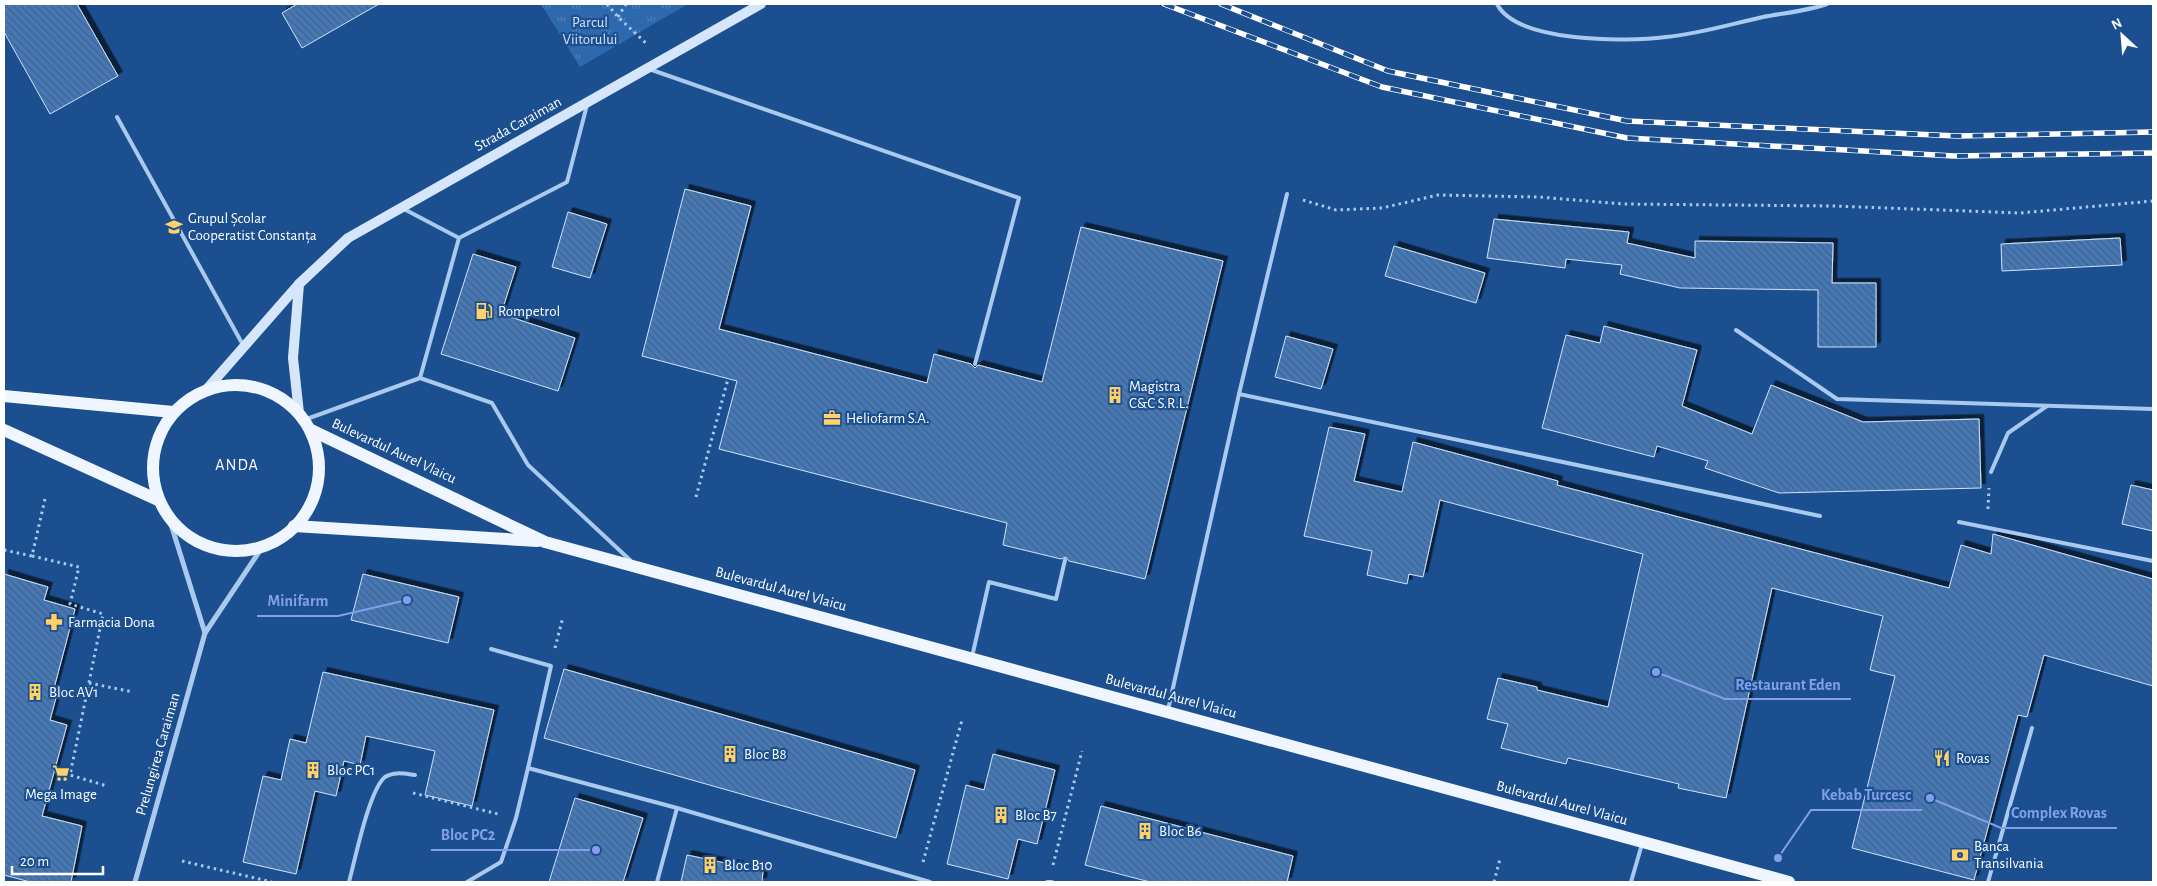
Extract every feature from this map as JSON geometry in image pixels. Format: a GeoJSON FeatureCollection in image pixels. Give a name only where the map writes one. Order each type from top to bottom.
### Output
{"type":"FeatureCollection","features":[{"type":"Feature","properties":{"kind":"main road"},"geometry":{"type":"LineString","coordinates":[[236,384],[261,388],[286,400],[304,421],[318,457],[318,478],[313,497],[303,517],[287,533],[263,546],[247,550],[216,549],[190,537],[168,518],[158,500],[152,470],[156,441],[173,412],[206,390],[236,384]]}},
{"type":"Feature","properties":{"kind":"main road"},"geometry":{"type":"LineString","coordinates":[[4,396],[173,412]]}},
{"type":"Feature","properties":{"kind":"main road","name":"Bulevardul Aurel Vlaicu"},"geometry":{"type":"LineString","coordinates":[[304,421],[545,542],[1789,882]]}},
{"type":"Feature","properties":{"kind":"main road"},"geometry":{"type":"LineString","coordinates":[[4,430],[158,500]]}},
{"type":"Feature","properties":{"kind":"main road","name":"Bulevardul Aurel Vlaicu"},"geometry":{"type":"LineString","coordinates":[[294,526],[545,542]]}},
{"type":"Feature","properties":{"kind":"street","name":"Strada Caraiman"},"geometry":{"type":"LineString","coordinates":[[206,390],[300,284],[348,238],[761,4]]}},
{"type":"Feature","properties":{"kind":"street"},"geometry":{"type":"LineString","coordinates":[[300,284],[293,358],[304,421]]}},
{"type":"Feature","properties":{"kind":"street"},"geometry":{"type":"LineString","coordinates":[[168,518],[205,634]]}},
{"type":"Feature","properties":{"kind":"street","name":"Prelungirea Caraiman"},"geometry":{"type":"LineString","coordinates":[[135,882],[205,634],[263,546]]}},
{"type":"Feature","properties":{"kind":"lane"},"geometry":{"type":"LineString","coordinates":[[1497,4],[1500,11],[1516,23],[1560,35],[1597,39],[1666,37],[1827,4]]}},
{"type":"Feature","properties":{"kind":"lane"},"geometry":{"type":"LineString","coordinates":[[647,68],[1019,198],[974,364]]}},
{"type":"Feature","properties":{"kind":"lane"},"geometry":{"type":"LineString","coordinates":[[420,378],[459,238],[567,182],[588,102]]}},
{"type":"Feature","properties":{"kind":"lane"},"geometry":{"type":"LineString","coordinates":[[117,117],[244,347]]}},
{"type":"Feature","properties":{"kind":"lane"},"geometry":{"type":"LineString","coordinates":[[1168,712],[1239,394],[1287,194]]}},
{"type":"Feature","properties":{"kind":"lane"},"geometry":{"type":"LineString","coordinates":[[400,207],[459,238]]}},
{"type":"Feature","properties":{"kind":"lane"},"geometry":{"type":"LineString","coordinates":[[1736,330],[1838,399],[2153,409]]}},
{"type":"Feature","properties":{"kind":"lane"},"geometry":{"type":"LineString","coordinates":[[304,421],[420,378],[492,403],[528,466],[637,567]]}},
{"type":"Feature","properties":{"kind":"lane"},"geometry":{"type":"LineString","coordinates":[[1239,394],[1820,516]]}},
{"type":"Feature","properties":{"kind":"lane"},"geometry":{"type":"LineString","coordinates":[[1991,472],[2008,433],[2047,406]]}},
{"type":"Feature","properties":{"kind":"lane"},"geometry":{"type":"LineString","coordinates":[[1959,522],[2153,560]]}},
{"type":"Feature","properties":{"kind":"lane"},"geometry":{"type":"LineString","coordinates":[[971,658],[989,582],[1056,599],[1065,560]]}},
{"type":"Feature","properties":{"kind":"lane"},"geometry":{"type":"LineString","coordinates":[[467,882],[501,862],[516,818],[551,666],[491,649]]}},
{"type":"Feature","properties":{"kind":"lane"},"geometry":{"type":"LineString","coordinates":[[1988,882],[2032,728]]}},
{"type":"Feature","properties":{"kind":"lane"},"geometry":{"type":"LineString","coordinates":[[528,768],[677,808],[930,882]]}},
{"type":"Feature","properties":{"kind":"lane"},"geometry":{"type":"LineString","coordinates":[[349,882],[372,798],[385,778],[396,773],[415,775]]}},
{"type":"Feature","properties":{"kind":"lane"},"geometry":{"type":"LineString","coordinates":[[656,882],[677,808]]}},
{"type":"Feature","properties":{"kind":"lane"},"geometry":{"type":"LineString","coordinates":[[1631,882],[1643,842]]}},
{"type":"Feature","properties":{"kind":"path"},"geometry":{"type":"LineString","coordinates":[[608,4],[618,18],[664,59]]}},
{"type":"Feature","properties":{"kind":"path"},"geometry":{"type":"LineString","coordinates":[[618,18],[626,4]]}},
{"type":"Feature","properties":{"kind":"path"},"geometry":{"type":"LineString","coordinates":[[1287,194],[1336,210],[1382,208],[1438,195],[1539,197],[1623,204],[1834,206],[2020,212],[2153,200]]}},
{"type":"Feature","properties":{"kind":"path"},"geometry":{"type":"LineString","coordinates":[[696,497],[728,379]]}},
{"type":"Feature","properties":{"kind":"path"},"geometry":{"type":"LineString","coordinates":[[1986,527],[1991,472]]}},
{"type":"Feature","properties":{"kind":"path"},"geometry":{"type":"LineString","coordinates":[[32,556],[45,499]]}},
{"type":"Feature","properties":{"kind":"path"},"geometry":{"type":"LineString","coordinates":[[4,550],[79,567],[70,604],[103,614],[70,775],[107,786]]}},
{"type":"Feature","properties":{"kind":"path"},"geometry":{"type":"LineString","coordinates":[[551,666],[563,617]]}},
{"type":"Feature","properties":{"kind":"path"},"geometry":{"type":"LineString","coordinates":[[88,683],[133,692]]}},
{"type":"Feature","properties":{"kind":"path"},"geometry":{"type":"LineString","coordinates":[[919,879],[962,720]]}},
{"type":"Feature","properties":{"kind":"path"},"geometry":{"type":"LineString","coordinates":[[1049,882],[1082,752]]}},
{"type":"Feature","properties":{"kind":"path"},"geometry":{"type":"LineString","coordinates":[[415,775],[413,794],[516,818]]}},
{"type":"Feature","properties":{"kind":"path"},"geometry":{"type":"LineString","coordinates":[[1494,882],[1500,859]]}},
{"type":"Feature","properties":{"kind":"path"},"geometry":{"type":"LineString","coordinates":[[182,861],[272,882]]}},
{"type":"Feature","properties":{"kind":"green space","name":"Parcul Viitorului"},"geometry":{"type":"Polygon","coordinates":[[[541,4],[688,4],[580,67],[541,4]]]}},
{"type":"Feature","properties":{"kind":"building"},"geometry":{"type":"Polygon","coordinates":[[[4,4],[77,4],[118,76],[50,114],[4,32],[4,4]]]}},
{"type":"Feature","properties":{"kind":"building"},"geometry":{"type":"Polygon","coordinates":[[[297,4],[379,4],[302,48],[282,13],[297,4]]]}},
{"type":"Feature","properties":{"kind":"building"},"geometry":{"type":"Polygon","coordinates":[[[685,189],[751,206],[719,329],[927,383],[934,354],[971,364],[975,368],[978,365],[1042,382],[1081,227],[1223,261],[1145,579],[1069,561],[1066,557],[1061,559],[1003,545],[1007,523],[719,449],[737,381],[642,356],[685,189]]]}},
{"type":"Feature","properties":{"kind":"building"},"geometry":{"type":"Polygon","coordinates":[[[568,212],[607,224],[590,278],[552,267],[568,212]]]}},
{"type":"Feature","properties":{"kind":"building"},"geometry":{"type":"Polygon","coordinates":[[[1494,219],[1629,232],[1627,243],[1695,258],[1695,241],[1833,243],[1832,283],[1876,283],[1876,347],[1818,347],[1818,290],[1680,288],[1620,274],[1622,265],[1566,259],[1565,268],[1487,258],[1494,219]]]}},
{"type":"Feature","properties":{"kind":"building"},"geometry":{"type":"Polygon","coordinates":[[[2120,238],[2122,265],[2002,271],[2001,244],[2120,238]]]}},
{"type":"Feature","properties":{"kind":"building"},"geometry":{"type":"Polygon","coordinates":[[[1394,246],[1485,273],[1476,303],[1385,276],[1394,246]]]}},
{"type":"Feature","properties":{"kind":"building"},"geometry":{"type":"Polygon","coordinates":[[[473,254],[516,267],[501,314],[575,338],[558,391],[441,354],[473,254]]]}},
{"type":"Feature","properties":{"kind":"building"},"geometry":{"type":"Polygon","coordinates":[[[1604,326],[1697,350],[1682,406],[1752,434],[1771,385],[1863,422],[1979,419],[1981,488],[1779,493],[1705,468],[1708,461],[1657,446],[1654,457],[1542,428],[1566,335],[1600,343],[1604,326]]]}},
{"type":"Feature","properties":{"kind":"building"},"geometry":{"type":"Polygon","coordinates":[[[1286,336],[1333,349],[1321,389],[1275,377],[1286,336]]]}},
{"type":"Feature","properties":{"kind":"building"},"geometry":{"type":"Polygon","coordinates":[[[1329,427],[1365,434],[1354,481],[1402,492],[1413,442],[1558,481],[1557,485],[1949,588],[1961,545],[1991,554],[1993,534],[2153,579],[2153,686],[2044,655],[2027,717],[2018,715],[1974,880],[1852,848],[1895,676],[1870,670],[1883,616],[1772,588],[1726,798],[1678,788],[1679,784],[1568,758],[1566,764],[1501,748],[1508,724],[1487,719],[1498,678],[1537,687],[1537,690],[1608,707],[1643,554],[1440,500],[1423,577],[1409,574],[1407,584],[1367,575],[1372,551],[1304,536],[1329,427]]]}},
{"type":"Feature","properties":{"kind":"building"},"geometry":{"type":"Polygon","coordinates":[[[2131,485],[2153,490],[2153,531],[2122,524],[2131,485]]]}},
{"type":"Feature","properties":{"kind":"building","name":"Bloc AV1"},"geometry":{"type":"Polygon","coordinates":[[[4,574],[48,587],[44,600],[75,609],[53,692],[57,694],[50,720],[67,725],[42,816],[82,826],[71,882],[30,882],[4,875],[4,574]]]}},
{"type":"Feature","properties":{"kind":"building"},"geometry":{"type":"Polygon","coordinates":[[[363,574],[459,597],[448,643],[351,620],[363,574]]]}},
{"type":"Feature","properties":{"kind":"building","name":"Bloc B8"},"geometry":{"type":"Polygon","coordinates":[[[564,669],[915,770],[896,838],[544,738],[564,669]]]}},
{"type":"Feature","properties":{"kind":"building","name":"Bloc PC1"},"geometry":{"type":"Polygon","coordinates":[[[323,672],[494,710],[472,806],[425,795],[435,751],[366,736],[360,765],[344,761],[336,796],[315,791],[296,874],[243,862],[263,776],[281,780],[290,739],[306,743],[323,672]]]}},
{"type":"Feature","properties":{"kind":"building","name":"Bloc B7"},"geometry":{"type":"Polygon","coordinates":[[[993,754],[1055,770],[1037,844],[1018,839],[1008,879],[947,864],[966,785],[984,790],[993,754]]]}},
{"type":"Feature","properties":{"kind":"building"},"geometry":{"type":"Polygon","coordinates":[[[575,798],[643,818],[623,882],[549,882],[575,798]]]}},
{"type":"Feature","properties":{"kind":"building","name":"Bloc B6"},"geometry":{"type":"Polygon","coordinates":[[[1101,806],[1293,856],[1287,882],[1150,882],[1085,865],[1101,806]]]}},
{"type":"Feature","properties":{"kind":"building","name":"Bloc B10"},"geometry":{"type":"Polygon","coordinates":[[[687,855],[763,871],[762,882],[681,882],[687,855]]]}},
{"type":"Feature","properties":{"kind":"railway"},"geometry":{"type":"LineString","coordinates":[[1164,4],[1382,87],[1627,138],[1954,156],[2153,153]]}},
{"type":"Feature","properties":{"kind":"railway"},"geometry":{"type":"LineString","coordinates":[[1221,4],[1388,71],[1627,121],[1957,136],[2153,132]]}},
{"type":"Feature","properties":{"kind":"place","name":"Grupul Școlar Cooperatist Constanța"},"geometry":{"type":"Point","coordinates":[174,227]}},
{"type":"Feature","properties":{"kind":"place","name":"Rompetrol"},"geometry":{"type":"Point","coordinates":[484,311]}},
{"type":"Feature","properties":{"kind":"place","name":"Magistra C&C S.R.L."},"geometry":{"type":"Point","coordinates":[1115,395]}},
{"type":"Feature","properties":{"kind":"place","name":"Heliofarm S.A."},"geometry":{"type":"Point","coordinates":[832,418]}},
{"type":"Feature","properties":{"kind":"place","name":"Minifarm"},"geometry":{"type":"Point","coordinates":[407,600]}},
{"type":"Feature","properties":{"kind":"place","name":"Farmacia Dona"},"geometry":{"type":"Point","coordinates":[54,622]}},
{"type":"Feature","properties":{"kind":"place","name":"Restaurant Eden"},"geometry":{"type":"Point","coordinates":[1656,672]}},
{"type":"Feature","properties":{"kind":"place","name":"Bloc AV1"},"geometry":{"type":"Point","coordinates":[35,692]}},
{"type":"Feature","properties":{"kind":"place","name":"Bloc B8"},"geometry":{"type":"Point","coordinates":[730,754]}},
{"type":"Feature","properties":{"kind":"place","name":"Rovas"},"geometry":{"type":"Point","coordinates":[1942,758]}},
{"type":"Feature","properties":{"kind":"place","name":"Bloc PC1"},"geometry":{"type":"Point","coordinates":[313,770]}},
{"type":"Feature","properties":{"kind":"place","name":"Mega Image"},"geometry":{"type":"Point","coordinates":[61,773]}},
{"type":"Feature","properties":{"kind":"place","name":"Complex Rovas"},"geometry":{"type":"Point","coordinates":[1930,798]}},
{"type":"Feature","properties":{"kind":"place","name":"Bloc B7"},"geometry":{"type":"Point","coordinates":[1001,815]}},
{"type":"Feature","properties":{"kind":"place","name":"Bloc B6"},"geometry":{"type":"Point","coordinates":[1145,831]}},
{"type":"Feature","properties":{"kind":"place","name":"Bloc PC2"},"geometry":{"type":"Point","coordinates":[596,850]}},
{"type":"Feature","properties":{"kind":"place","name":"Banca Transilvania"},"geometry":{"type":"Point","coordinates":[1960,855]}},
{"type":"Feature","properties":{"kind":"place","name":"Kebab Turcesc"},"geometry":{"type":"Point","coordinates":[1778,858]}},
{"type":"Feature","properties":{"kind":"place","name":"Bloc B10"},"geometry":{"type":"Point","coordinates":[710,865]}},
{"type":"Feature","properties":{"kind":"district","name":"ANDA"},"geometry":{"type":"Point","coordinates":[237,465]}}]}
